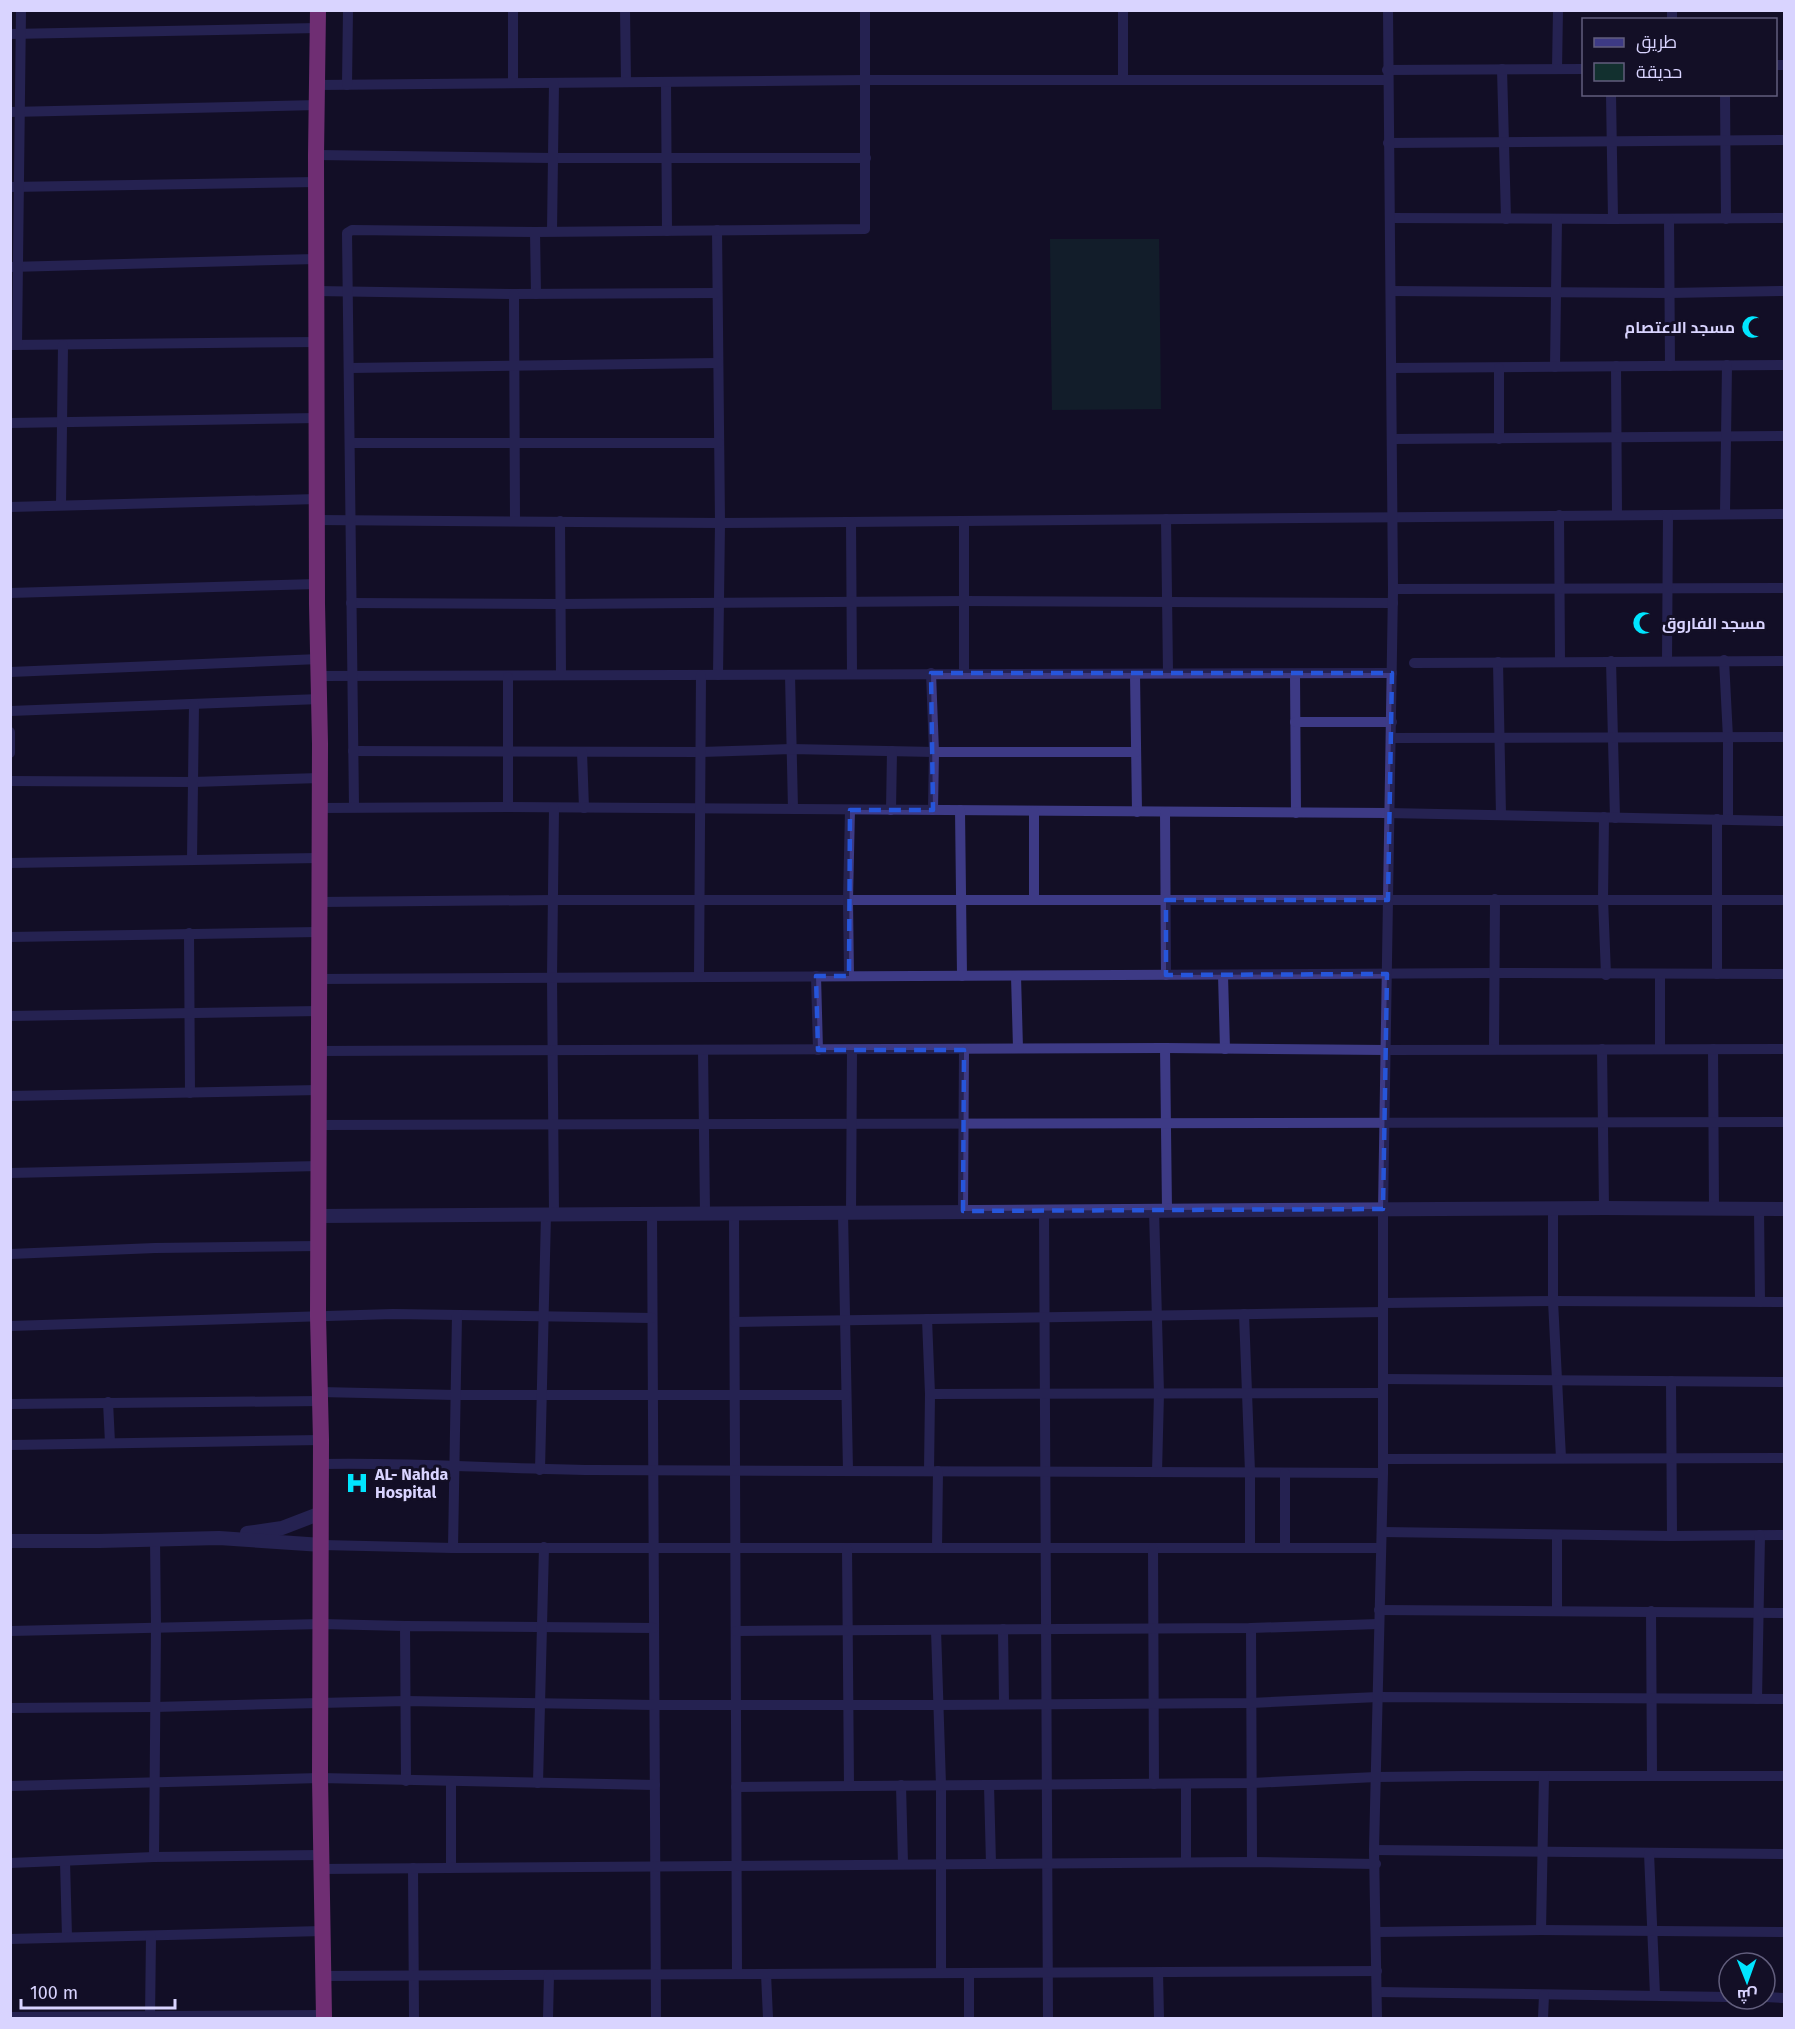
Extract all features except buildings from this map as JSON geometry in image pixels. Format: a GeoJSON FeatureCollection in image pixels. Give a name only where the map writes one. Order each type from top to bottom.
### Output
{"type":"FeatureCollection","features":[{"type":"Feature","properties":{"kind":"highway"},"geometry":{"type":"LineString","coordinates":[[318,10],[316,155],[317,584],[320,668],[318,1316],[322,1545],[320,1778],[324,2017]]}},
{"type":"Feature","properties":{"kind":"street"},"geometry":{"type":"LineString","coordinates":[[21,10],[16,34],[14,345],[316,342]]}},
{"type":"Feature","properties":{"kind":"street"},"geometry":{"type":"LineString","coordinates":[[347,85],[348,10]]}},
{"type":"Feature","properties":{"kind":"street"},"geometry":{"type":"LineString","coordinates":[[513,10],[513,83]]}},
{"type":"Feature","properties":{"kind":"street"},"geometry":{"type":"LineString","coordinates":[[625,10],[626,82]]}},
{"type":"Feature","properties":{"kind":"street"},"geometry":{"type":"LineString","coordinates":[[354,807],[347,233],[349,231],[866,229],[865,10]]}},
{"type":"Feature","properties":{"kind":"street"},"geometry":{"type":"LineString","coordinates":[[1122,80],[1123,10]]}},
{"type":"Feature","properties":{"kind":"street"},"geometry":{"type":"LineString","coordinates":[[1377,2019],[1374,1850],[1383,1473],[1383,1209],[1393,603],[1388,10]]}},
{"type":"Feature","properties":{"kind":"street"},"geometry":{"type":"LineString","coordinates":[[1557,69],[1558,10]]}},
{"type":"Feature","properties":{"kind":"street"},"geometry":{"type":"LineString","coordinates":[[16,34],[318,28]]}},
{"type":"Feature","properties":{"kind":"street"},"geometry":{"type":"LineString","coordinates":[[318,86],[866,80],[1122,80],[1387,75],[1502,69],[1582,69]]}},
{"type":"Feature","properties":{"kind":"street"},"geometry":{"type":"LineString","coordinates":[[1502,69],[1506,219]]}},
{"type":"Feature","properties":{"kind":"street"},"geometry":{"type":"LineString","coordinates":[[552,231],[554,83]]}},
{"type":"Feature","properties":{"kind":"street"},"geometry":{"type":"LineString","coordinates":[[666,83],[667,231]]}},
{"type":"Feature","properties":{"kind":"street"},"geometry":{"type":"LineString","coordinates":[[1611,96],[1613,219]]}},
{"type":"Feature","properties":{"kind":"street"},"geometry":{"type":"LineString","coordinates":[[1725,96],[1726,219]]}},
{"type":"Feature","properties":{"kind":"street"},"geometry":{"type":"LineString","coordinates":[[15,112],[318,105]]}},
{"type":"Feature","properties":{"kind":"street"},"geometry":{"type":"LineString","coordinates":[[1388,143],[1785,140]]}},
{"type":"Feature","properties":{"kind":"street"},"geometry":{"type":"LineString","coordinates":[[316,155],[866,158]]}},
{"type":"Feature","properties":{"kind":"street"},"geometry":{"type":"LineString","coordinates":[[15,187],[316,182]]}},
{"type":"Feature","properties":{"kind":"street"},"geometry":{"type":"LineString","coordinates":[[1390,218],[1785,218]]}},
{"type":"Feature","properties":{"kind":"street"},"geometry":{"type":"LineString","coordinates":[[1555,367],[1557,219]]}},
{"type":"Feature","properties":{"kind":"street"},"geometry":{"type":"LineString","coordinates":[[1669,219],[1670,366]]}},
{"type":"Feature","properties":{"kind":"street"},"geometry":{"type":"LineString","coordinates":[[717,230],[720,523],[718,675]]}},
{"type":"Feature","properties":{"kind":"street"},"geometry":{"type":"LineString","coordinates":[[535,232],[536,294]]}},
{"type":"Feature","properties":{"kind":"street"},"geometry":{"type":"LineString","coordinates":[[14,267],[316,259]]}},
{"type":"Feature","properties":{"kind":"street"},"geometry":{"type":"LineString","coordinates":[[316,291],[514,294],[717,293]]}},
{"type":"Feature","properties":{"kind":"street"},"geometry":{"type":"LineString","coordinates":[[1391,291],[1669,293],[1785,291]]}},
{"type":"Feature","properties":{"kind":"street"},"geometry":{"type":"LineString","coordinates":[[514,294],[515,521]]}},
{"type":"Feature","properties":{"kind":"street"},"geometry":{"type":"LineString","coordinates":[[61,506],[63,345]]}},
{"type":"Feature","properties":{"kind":"street"},"geometry":{"type":"LineString","coordinates":[[350,368],[718,363]]}},
{"type":"Feature","properties":{"kind":"street"},"geometry":{"type":"LineString","coordinates":[[1725,513],[1727,365]]}},
{"type":"Feature","properties":{"kind":"street"},"geometry":{"type":"LineString","coordinates":[[1392,368],[1785,365]]}},
{"type":"Feature","properties":{"kind":"street"},"geometry":{"type":"LineString","coordinates":[[1616,366],[1617,515]]}},
{"type":"Feature","properties":{"kind":"street"},"geometry":{"type":"LineString","coordinates":[[1499,368],[1499,439]]}},
{"type":"Feature","properties":{"kind":"street"},"geometry":{"type":"LineString","coordinates":[[10,423],[317,418]]}},
{"type":"Feature","properties":{"kind":"street"},"geometry":{"type":"LineString","coordinates":[[1393,439],[1785,436]]}},
{"type":"Feature","properties":{"kind":"street"},"geometry":{"type":"LineString","coordinates":[[350,443],[719,443]]}},
{"type":"Feature","properties":{"kind":"street"},"geometry":{"type":"LineString","coordinates":[[10,507],[317,499]]}},
{"type":"Feature","properties":{"kind":"street"},"geometry":{"type":"LineString","coordinates":[[317,520],[720,523],[1785,514]]}},
{"type":"Feature","properties":{"kind":"street"},"geometry":{"type":"LineString","coordinates":[[1559,515],[1560,661]]}},
{"type":"Feature","properties":{"kind":"street"},"geometry":{"type":"LineString","coordinates":[[1667,661],[1668,515]]}},
{"type":"Feature","properties":{"kind":"street"},"geometry":{"type":"LineString","coordinates":[[1166,519],[1168,673]]}},
{"type":"Feature","properties":{"kind":"street"},"geometry":{"type":"LineString","coordinates":[[560,521],[561,675]]}},
{"type":"Feature","properties":{"kind":"street"},"geometry":{"type":"LineString","coordinates":[[964,521],[964,673]]}},
{"type":"Feature","properties":{"kind":"street"},"geometry":{"type":"LineString","coordinates":[[851,522],[852,674]]}},
{"type":"Feature","properties":{"kind":"street"},"geometry":{"type":"LineString","coordinates":[[10,593],[317,584]]}},
{"type":"Feature","properties":{"kind":"street"},"geometry":{"type":"LineString","coordinates":[[1393,590],[1785,588]]}},
{"type":"Feature","properties":{"kind":"street"},"geometry":{"type":"LineString","coordinates":[[351,603],[560,604],[851,601],[1393,603]]}},
{"type":"Feature","properties":{"kind":"street"},"geometry":{"type":"LineString","coordinates":[[1717,974],[1717,900],[1728,738],[1724,660]]}},
{"type":"Feature","properties":{"kind":"street"},"geometry":{"type":"LineString","coordinates":[[1611,661],[1615,818]]}},
{"type":"Feature","properties":{"kind":"street"},"geometry":{"type":"LineString","coordinates":[[1414,663],[1785,661]]}},
{"type":"Feature","properties":{"kind":"street"},"geometry":{"type":"LineString","coordinates":[[1498,662],[1501,815]]}},
{"type":"Feature","properties":{"kind":"street"},"geometry":{"type":"LineString","coordinates":[[10,672],[320,668],[352,677],[1392,673]]}},
{"type":"Feature","properties":{"kind":"street"},"geometry":{"type":"LineString","coordinates":[[931,673],[934,752],[933,810]]}},
{"type":"Feature","properties":{"kind":"street"},"geometry":{"type":"LineString","coordinates":[[1135,674],[1137,812]]}},
{"type":"Feature","properties":{"kind":"street"},"geometry":{"type":"LineString","coordinates":[[1295,674],[1296,813]]}},
{"type":"Feature","properties":{"kind":"street"},"geometry":{"type":"LineString","coordinates":[[699,977],[701,675]]}},
{"type":"Feature","properties":{"kind":"street"},"geometry":{"type":"LineString","coordinates":[[790,675],[793,809]]}},
{"type":"Feature","properties":{"kind":"street"},"geometry":{"type":"LineString","coordinates":[[508,677],[508,807]]}},
{"type":"Feature","properties":{"kind":"street"},"geometry":{"type":"LineString","coordinates":[[10,711],[320,699]]}},
{"type":"Feature","properties":{"kind":"street"},"geometry":{"type":"LineString","coordinates":[[192,860],[194,704]]}},
{"type":"Feature","properties":{"kind":"street"},"geometry":{"type":"LineString","coordinates":[[1295,722],[1392,722]]}},
{"type":"Feature","properties":{"kind":"street"},"geometry":{"type":"LineString","coordinates":[[10,732],[10,753]]}},
{"type":"Feature","properties":{"kind":"street"},"geometry":{"type":"LineString","coordinates":[[1391,738],[1785,737]]}},
{"type":"Feature","properties":{"kind":"street"},"geometry":{"type":"LineString","coordinates":[[353,752],[701,752],[791,749],[1136,752]]}},
{"type":"Feature","properties":{"kind":"street"},"geometry":{"type":"LineString","coordinates":[[891,810],[892,751]]}},
{"type":"Feature","properties":{"kind":"street"},"geometry":{"type":"LineString","coordinates":[[582,752],[584,808]]}},
{"type":"Feature","properties":{"kind":"street"},"geometry":{"type":"LineString","coordinates":[[10,781],[194,782],[320,778]]}},
{"type":"Feature","properties":{"kind":"street"},"geometry":{"type":"LineString","coordinates":[[320,808],[508,807],[1388,813],[1785,821]]}},
{"type":"Feature","properties":{"kind":"street"},"geometry":{"type":"LineString","coordinates":[[540,1470],[543,1317],[554,1124],[552,977],[554,808]]}},
{"type":"Feature","properties":{"kind":"street"},"geometry":{"type":"LineString","coordinates":[[849,976],[850,810]]}},
{"type":"Feature","properties":{"kind":"street"},"geometry":{"type":"LineString","coordinates":[[960,810],[962,976]]}},
{"type":"Feature","properties":{"kind":"street"},"geometry":{"type":"LineString","coordinates":[[1034,811],[1034,900]]}},
{"type":"Feature","properties":{"kind":"street"},"geometry":{"type":"LineString","coordinates":[[1165,812],[1166,975]]}},
{"type":"Feature","properties":{"kind":"street"},"geometry":{"type":"LineString","coordinates":[[1604,817],[1603,899],[1606,975]]}},
{"type":"Feature","properties":{"kind":"street"},"geometry":{"type":"LineString","coordinates":[[10,863],[319,858]]}},
{"type":"Feature","properties":{"kind":"street"},"geometry":{"type":"LineString","coordinates":[[1494,1049],[1496,899]]}},
{"type":"Feature","properties":{"kind":"street"},"geometry":{"type":"LineString","coordinates":[[319,902],[1785,900]]}},
{"type":"Feature","properties":{"kind":"street"},"geometry":{"type":"LineString","coordinates":[[10,937],[318,932]]}},
{"type":"Feature","properties":{"kind":"street"},"geometry":{"type":"LineString","coordinates":[[189,933],[190,1093]]}},
{"type":"Feature","properties":{"kind":"street"},"geometry":{"type":"LineString","coordinates":[[318,979],[1494,973],[1785,974]]}},
{"type":"Feature","properties":{"kind":"street"},"geometry":{"type":"LineString","coordinates":[[1660,974],[1660,1049]]}},
{"type":"Feature","properties":{"kind":"street"},"geometry":{"type":"LineString","coordinates":[[1016,975],[1018,1048]]}},
{"type":"Feature","properties":{"kind":"street"},"geometry":{"type":"LineString","coordinates":[[1223,975],[1225,1048]]}},
{"type":"Feature","properties":{"kind":"street"},"geometry":{"type":"LineString","coordinates":[[816,976],[818,1050]]}},
{"type":"Feature","properties":{"kind":"street"},"geometry":{"type":"LineString","coordinates":[[10,1016],[319,1011]]}},
{"type":"Feature","properties":{"kind":"street"},"geometry":{"type":"LineString","coordinates":[[318,1051],[1018,1048],[1785,1049]]}},
{"type":"Feature","properties":{"kind":"street"},"geometry":{"type":"LineString","coordinates":[[1157,1472],[1159,1393],[1156,1314],[1165,1123],[1165,1048]]}},
{"type":"Feature","properties":{"kind":"street"},"geometry":{"type":"LineString","coordinates":[[1713,1049],[1714,1210]]}},
{"type":"Feature","properties":{"kind":"street"},"geometry":{"type":"LineString","coordinates":[[703,1050],[705,1213]]}},
{"type":"Feature","properties":{"kind":"street"},"geometry":{"type":"LineString","coordinates":[[848,1471],[844,1320],[852,1050]]}},
{"type":"Feature","properties":{"kind":"street"},"geometry":{"type":"LineString","coordinates":[[963,1211],[964,1050]]}},
{"type":"Feature","properties":{"kind":"street"},"geometry":{"type":"LineString","coordinates":[[1602,1050],[1604,1208]]}},
{"type":"Feature","properties":{"kind":"street"},"geometry":{"type":"LineString","coordinates":[[10,1096],[319,1090]]}},
{"type":"Feature","properties":{"kind":"street"},"geometry":{"type":"LineString","coordinates":[[319,1125],[1785,1122]]}},
{"type":"Feature","properties":{"kind":"street"},"geometry":{"type":"LineString","coordinates":[[10,1173],[319,1166]]}},
{"type":"Feature","properties":{"kind":"street"},"geometry":{"type":"LineString","coordinates":[[1553,1209],[1554,1300],[1561,1458]]}},
{"type":"Feature","properties":{"kind":"street"},"geometry":{"type":"LineString","coordinates":[[1759,1209],[1760,1302]]}},
{"type":"Feature","properties":{"kind":"street"},"geometry":{"type":"LineString","coordinates":[[319,1216],[1160,1210],[1785,1209]]}},
{"type":"Feature","properties":{"kind":"street"},"geometry":{"type":"LineString","coordinates":[[1044,1211],[1048,2019]]}},
{"type":"Feature","properties":{"kind":"street"},"geometry":{"type":"LineString","coordinates":[[652,1213],[656,2019]]}},
{"type":"Feature","properties":{"kind":"street"},"geometry":{"type":"LineString","coordinates":[[734,1213],[737,1974]]}},
{"type":"Feature","properties":{"kind":"street"},"geometry":{"type":"LineString","coordinates":[[10,1254],[155,1248],[318,1246]]}},
{"type":"Feature","properties":{"kind":"street"},"geometry":{"type":"LineString","coordinates":[[735,1322],[1244,1314],[1554,1300],[1785,1302]]}},
{"type":"Feature","properties":{"kind":"street"},"geometry":{"type":"LineString","coordinates":[[1244,1314],[1250,1472],[1250,1548]]}},
{"type":"Feature","properties":{"kind":"street"},"geometry":{"type":"LineString","coordinates":[[10,1326],[318,1316],[457,1315],[652,1318]]}},
{"type":"Feature","properties":{"kind":"street"},"geometry":{"type":"LineString","coordinates":[[453,1548],[457,1315]]}},
{"type":"Feature","properties":{"kind":"street"},"geometry":{"type":"LineString","coordinates":[[927,1319],[937,1548]]}},
{"type":"Feature","properties":{"kind":"street"},"geometry":{"type":"LineString","coordinates":[[1383,1379],[1785,1382]]}},
{"type":"Feature","properties":{"kind":"street"},"geometry":{"type":"LineString","coordinates":[[1671,1381],[1672,1536]]}},
{"type":"Feature","properties":{"kind":"street"},"geometry":{"type":"LineString","coordinates":[[930,1394],[1383,1393]]}},
{"type":"Feature","properties":{"kind":"street"},"geometry":{"type":"LineString","coordinates":[[10,1404],[320,1396],[846,1395]]}},
{"type":"Feature","properties":{"kind":"street"},"geometry":{"type":"LineString","coordinates":[[108,1402],[110,1443]]}},
{"type":"Feature","properties":{"kind":"street"},"geometry":{"type":"LineString","coordinates":[[10,1445],[321,1440]]}},
{"type":"Feature","properties":{"kind":"street"},"geometry":{"type":"LineString","coordinates":[[1383,1459],[1785,1458]]}},
{"type":"Feature","properties":{"kind":"street"},"geometry":{"type":"LineString","coordinates":[[321,1464],[362,1463],[540,1470],[1383,1473]]}},
{"type":"Feature","properties":{"kind":"street"},"geometry":{"type":"LineString","coordinates":[[1285,1473],[1285,1548]]}},
{"type":"Feature","properties":{"kind":"street"},"geometry":{"type":"LineString","coordinates":[[219,1538],[282,1528],[321,1513]]}},
{"type":"Feature","properties":{"kind":"street"},"geometry":{"type":"LineString","coordinates":[[1382,1532],[1672,1536],[1785,1535]]}},
{"type":"Feature","properties":{"kind":"street"},"geometry":{"type":"LineString","coordinates":[[1557,1535],[1557,1611]]}},
{"type":"Feature","properties":{"kind":"street"},"geometry":{"type":"LineString","coordinates":[[1757,1699],[1760,1535]]}},
{"type":"Feature","properties":{"kind":"street"},"geometry":{"type":"LineString","coordinates":[[10,1541],[219,1538],[322,1545],[453,1548],[1381,1548]]}},
{"type":"Feature","properties":{"kind":"street"},"geometry":{"type":"LineString","coordinates":[[154,1857],[155,1539]]}},
{"type":"Feature","properties":{"kind":"street"},"geometry":{"type":"LineString","coordinates":[[538,1783],[544,1547]]}},
{"type":"Feature","properties":{"kind":"street"},"geometry":{"type":"LineString","coordinates":[[847,1548],[849,1785]]}},
{"type":"Feature","properties":{"kind":"street"},"geometry":{"type":"LineString","coordinates":[[1153,1548],[1154,1784]]}},
{"type":"Feature","properties":{"kind":"street"},"geometry":{"type":"LineString","coordinates":[[1379,1610],[1785,1613]]}},
{"type":"Feature","properties":{"kind":"street"},"geometry":{"type":"LineString","coordinates":[[1651,1611],[1652,1775]]}},
{"type":"Feature","properties":{"kind":"street"},"geometry":{"type":"LineString","coordinates":[[10,1631],[322,1624],[654,1628]]}},
{"type":"Feature","properties":{"kind":"street"},"geometry":{"type":"LineString","coordinates":[[736,1631],[1251,1628],[1379,1624]]}},
{"type":"Feature","properties":{"kind":"street"},"geometry":{"type":"LineString","coordinates":[[405,1626],[406,1781]]}},
{"type":"Feature","properties":{"kind":"street"},"geometry":{"type":"LineString","coordinates":[[1251,1628],[1252,1862]]}},
{"type":"Feature","properties":{"kind":"street"},"geometry":{"type":"LineString","coordinates":[[1003,1629],[1004,1703]]}},
{"type":"Feature","properties":{"kind":"street"},"geometry":{"type":"LineString","coordinates":[[936,1630],[941,1973]]}},
{"type":"Feature","properties":{"kind":"street"},"geometry":{"type":"LineString","coordinates":[[10,1708],[406,1701],[654,1705],[938,1705],[1251,1702],[1378,1697],[1785,1700]]}},
{"type":"Feature","properties":{"kind":"street"},"geometry":{"type":"LineString","coordinates":[[1541,1930],[1544,1776]]}},
{"type":"Feature","properties":{"kind":"street"},"geometry":{"type":"LineString","coordinates":[[736,1787],[1252,1784],[1376,1777],[1785,1776]]}},
{"type":"Feature","properties":{"kind":"street"},"geometry":{"type":"LineString","coordinates":[[10,1786],[320,1778],[655,1785]]}},
{"type":"Feature","properties":{"kind":"street"},"geometry":{"type":"LineString","coordinates":[[451,1782],[451,1868]]}},
{"type":"Feature","properties":{"kind":"street"},"geometry":{"type":"LineString","coordinates":[[1186,1784],[1186,1862]]}},
{"type":"Feature","properties":{"kind":"street"},"geometry":{"type":"LineString","coordinates":[[901,1785],[903,1864]]}},
{"type":"Feature","properties":{"kind":"street"},"geometry":{"type":"LineString","coordinates":[[989,1785],[991,1864]]}},
{"type":"Feature","properties":{"kind":"street"},"geometry":{"type":"LineString","coordinates":[[1374,1850],[1785,1854]]}},
{"type":"Feature","properties":{"kind":"street"},"geometry":{"type":"LineString","coordinates":[[1649,1853],[1654,1995]]}},
{"type":"Feature","properties":{"kind":"street"},"geometry":{"type":"LineString","coordinates":[[10,1863],[154,1857],[321,1862],[412,1868],[1186,1862],[1376,1864]]}},
{"type":"Feature","properties":{"kind":"street"},"geometry":{"type":"LineString","coordinates":[[65,1861],[67,1937]]}},
{"type":"Feature","properties":{"kind":"street"},"geometry":{"type":"LineString","coordinates":[[412,1868],[414,2019]]}},
{"type":"Feature","properties":{"kind":"street"},"geometry":{"type":"LineString","coordinates":[[1377,1932],[1541,1930],[1785,1932]]}},
{"type":"Feature","properties":{"kind":"street"},"geometry":{"type":"LineString","coordinates":[[10,1940],[322,1931]]}},
{"type":"Feature","properties":{"kind":"street"},"geometry":{"type":"LineString","coordinates":[[150,2017],[151,1936]]}},
{"type":"Feature","properties":{"kind":"street"},"geometry":{"type":"LineString","coordinates":[[323,1976],[1377,1971]]}},
{"type":"Feature","properties":{"kind":"street"},"geometry":{"type":"LineString","coordinates":[[1158,1972],[1160,2019]]}},
{"type":"Feature","properties":{"kind":"street"},"geometry":{"type":"LineString","coordinates":[[969,1973],[969,2019]]}},
{"type":"Feature","properties":{"kind":"street"},"geometry":{"type":"LineString","coordinates":[[766,1974],[768,2019]]}},
{"type":"Feature","properties":{"kind":"street"},"geometry":{"type":"LineString","coordinates":[[548,2019],[549,1975]]}},
{"type":"Feature","properties":{"kind":"street"},"geometry":{"type":"LineString","coordinates":[[1377,1992],[1717,1997]]}},
{"type":"Feature","properties":{"kind":"street"},"geometry":{"type":"LineString","coordinates":[[1544,1995],[1544,2019]]}},
{"type":"Feature","properties":{"kind":"street"},"geometry":{"type":"LineString","coordinates":[[10,2017],[324,2017]]}},
{"type":"Feature","properties":{"kind":"highlighted area"},"geometry":{"type":"Polygon","coordinates":[[[931,673],[1392,673],[1388,900],[1166,900],[1166,975],[1387,974],[1383,1209],[963,1211],[964,1050],[818,1050],[816,976],[849,976],[850,810],[933,810],[931,673]]]}},
{"type":"Feature","properties":{"kind":"green space"},"geometry":{"type":"Polygon","coordinates":[[[1050,239],[1159,239],[1161,409],[1052,410],[1050,239]]]}},
{"type":"Feature","properties":{"kind":"place","name":"مسجد الاعتصام"},"geometry":{"type":"Point","coordinates":[1753,327]}},
{"type":"Feature","properties":{"kind":"place","name":"مسجد الفاروق"},"geometry":{"type":"Point","coordinates":[1644,623]}},
{"type":"Feature","properties":{"kind":"place","name":"AL- Nahda Hospital"},"geometry":{"type":"Point","coordinates":[357,1483]}}]}
